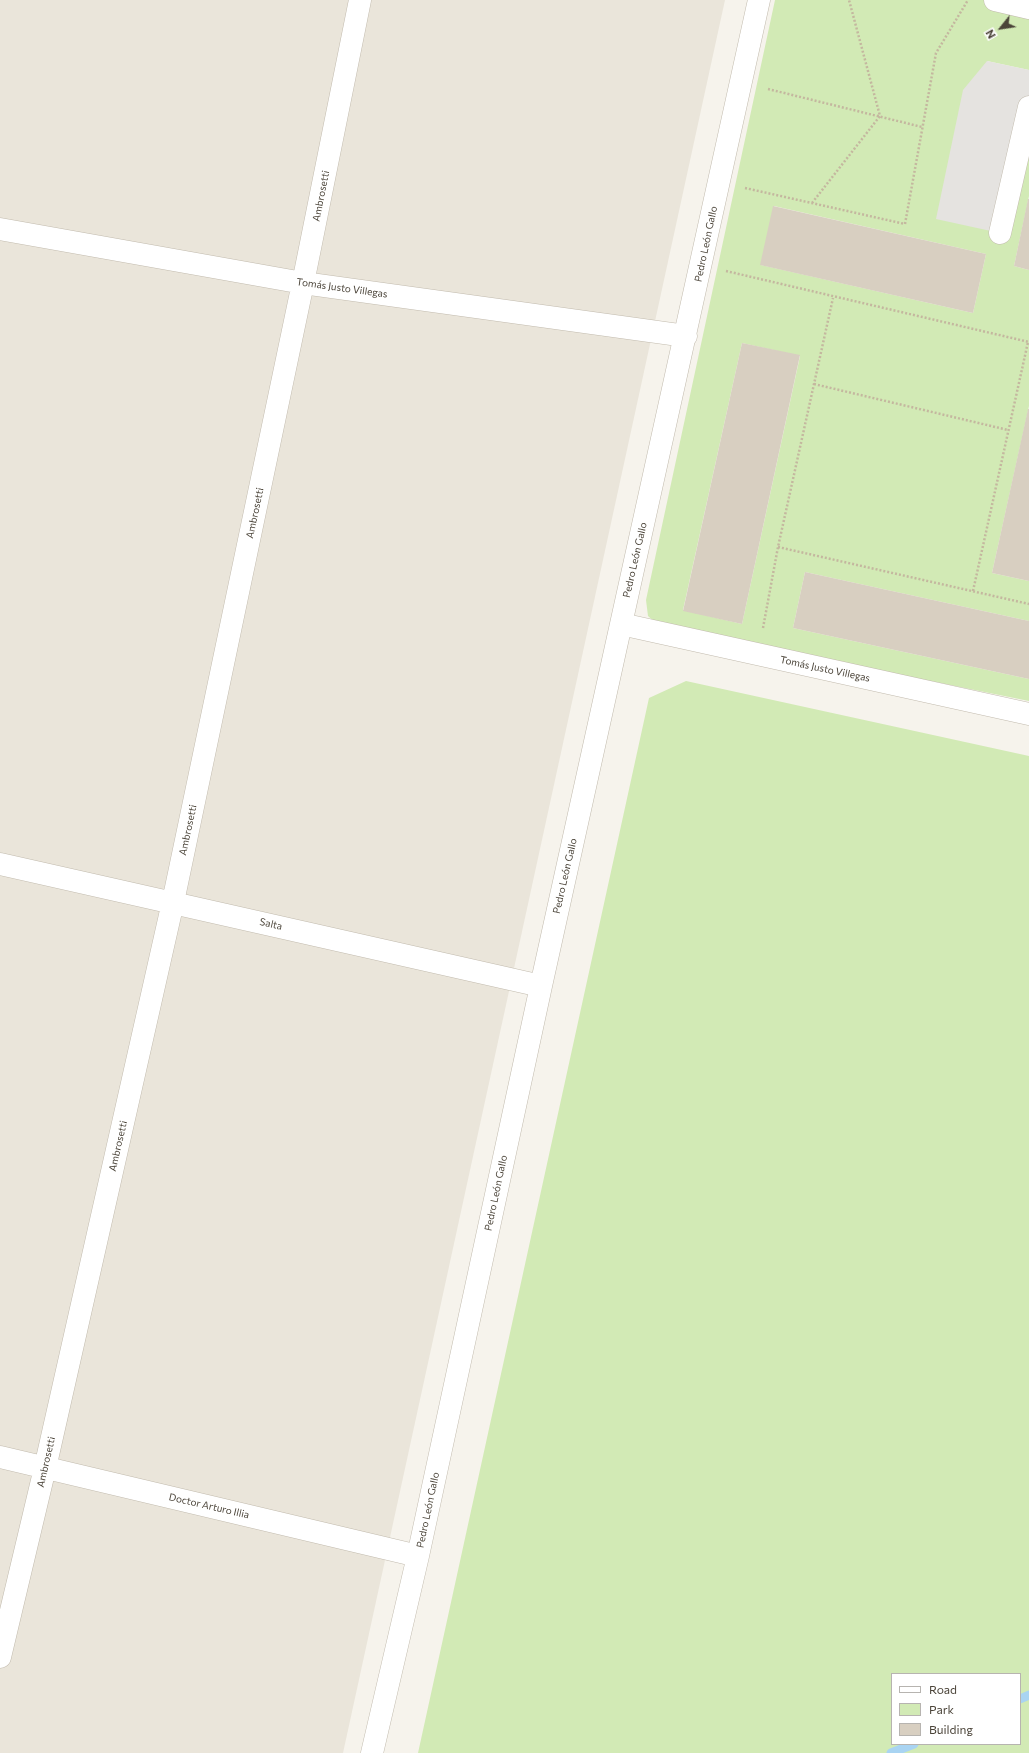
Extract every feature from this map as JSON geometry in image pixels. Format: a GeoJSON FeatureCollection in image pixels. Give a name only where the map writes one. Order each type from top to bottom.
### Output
{"type":"FeatureCollection","features":[{"type":"Feature","properties":{"kind":"street","name":"Ambrosetti"},"geometry":{"type":"LineString","coordinates":[[0,1657],[45,1468],[173,902],[303,283],[360,0]]}},
{"type":"Feature","properties":{"kind":"street","name":"Pedro León Gallo"},"geometry":{"type":"LineString","coordinates":[[372,1753],[418,1556],[541,986],[760,0]]}},
{"type":"Feature","properties":{"kind":"street"},"geometry":{"type":"LineString","coordinates":[[995,0],[1029,8]]}},
{"type":"Feature","properties":{"kind":"street"},"geometry":{"type":"LineString","coordinates":[[1000,233],[1029,107]]}},
{"type":"Feature","properties":{"kind":"street","name":"Tomás Justo Villegas"},"geometry":{"type":"LineString","coordinates":[[0,229],[303,283],[686,336]]}},
{"type":"Feature","properties":{"kind":"street","name":"Tomás Justo Villegas"},"geometry":{"type":"LineString","coordinates":[[621,624],[1029,714]]}},
{"type":"Feature","properties":{"kind":"street","name":"Salta"},"geometry":{"type":"LineString","coordinates":[[0,864],[541,986]]}},
{"type":"Feature","properties":{"kind":"street","name":"Doctor Arturo Illia"},"geometry":{"type":"LineString","coordinates":[[0,1457],[418,1556]]}},
{"type":"Feature","properties":{"kind":"path"},"geometry":{"type":"LineString","coordinates":[[849,0],[880,116]]}},
{"type":"Feature","properties":{"kind":"path"},"geometry":{"type":"LineString","coordinates":[[720,182],[905,224],[936,53],[968,0]]}},
{"type":"Feature","properties":{"kind":"path"},"geometry":{"type":"LineString","coordinates":[[742,82],[922,127]]}},
{"type":"Feature","properties":{"kind":"path"},"geometry":{"type":"LineString","coordinates":[[812,203],[880,116]]}},
{"type":"Feature","properties":{"kind":"path"},"geometry":{"type":"LineString","coordinates":[[702,266],[833,298],[1028,342],[973,591]]}},
{"type":"Feature","properties":{"kind":"path"},"geometry":{"type":"LineString","coordinates":[[758,654],[778,547],[833,298]]}},
{"type":"Feature","properties":{"kind":"path"},"geometry":{"type":"LineString","coordinates":[[814,384],[1008,430]]}},
{"type":"Feature","properties":{"kind":"path"},"geometry":{"type":"LineString","coordinates":[[778,547],[1029,604]]}},
{"type":"Feature","properties":{"kind":"shaded area"},"geometry":{"type":"Polygon","coordinates":[[[0,0],[725,0],[343,1753],[0,1753],[0,0]]]}},
{"type":"Feature","properties":{"kind":"shaded area"},"geometry":{"type":"Polygon","coordinates":[[[987,61],[1029,70],[1029,107],[1000,233],[936,219],[963,90],[987,61]]]}},
{"type":"Feature","properties":{"kind":"green space"},"geometry":{"type":"Polygon","coordinates":[[[775,0],[1029,0],[1029,70],[987,61],[1029,107],[1029,196],[1014,266],[1029,270],[1029,406],[992,573],[1029,581],[1029,621],[805,572],[793,628],[1029,679],[1029,701],[659,626],[648,616],[646,600],[775,0]],[[774,206],[761,265],[973,313],[986,254],[774,206]],[[742,343],[683,610],[742,624],[800,356],[742,343]]]}},
{"type":"Feature","properties":{"kind":"green space"},"geometry":{"type":"Polygon","coordinates":[[[686,681],[1029,756],[1029,1753],[418,1753],[649,698],[686,681]]]}},
{"type":"Feature","properties":{"kind":"building"},"geometry":{"type":"Polygon","coordinates":[[[1029,199],[1029,270],[1014,266],[1029,199]]]}},
{"type":"Feature","properties":{"kind":"building"},"geometry":{"type":"Polygon","coordinates":[[[773,206],[986,254],[973,313],[760,265],[773,206]]]}},
{"type":"Feature","properties":{"kind":"building"},"geometry":{"type":"Polygon","coordinates":[[[742,343],[800,355],[742,624],[683,611],[742,343]]]}},
{"type":"Feature","properties":{"kind":"building"},"geometry":{"type":"Polygon","coordinates":[[[1029,409],[1029,581],[992,573],[1029,409]]]}},
{"type":"Feature","properties":{"kind":"building"},"geometry":{"type":"Polygon","coordinates":[[[805,572],[1029,621],[1029,679],[793,628],[805,572]]]}},
{"type":"Feature","properties":{"kind":"waterway"},"geometry":{"type":"LineString","coordinates":[[1021,1699],[1029,1695]]}},
{"type":"Feature","properties":{"kind":"waterway"},"geometry":{"type":"LineString","coordinates":[[891,1753],[911,1745]]}}]}
